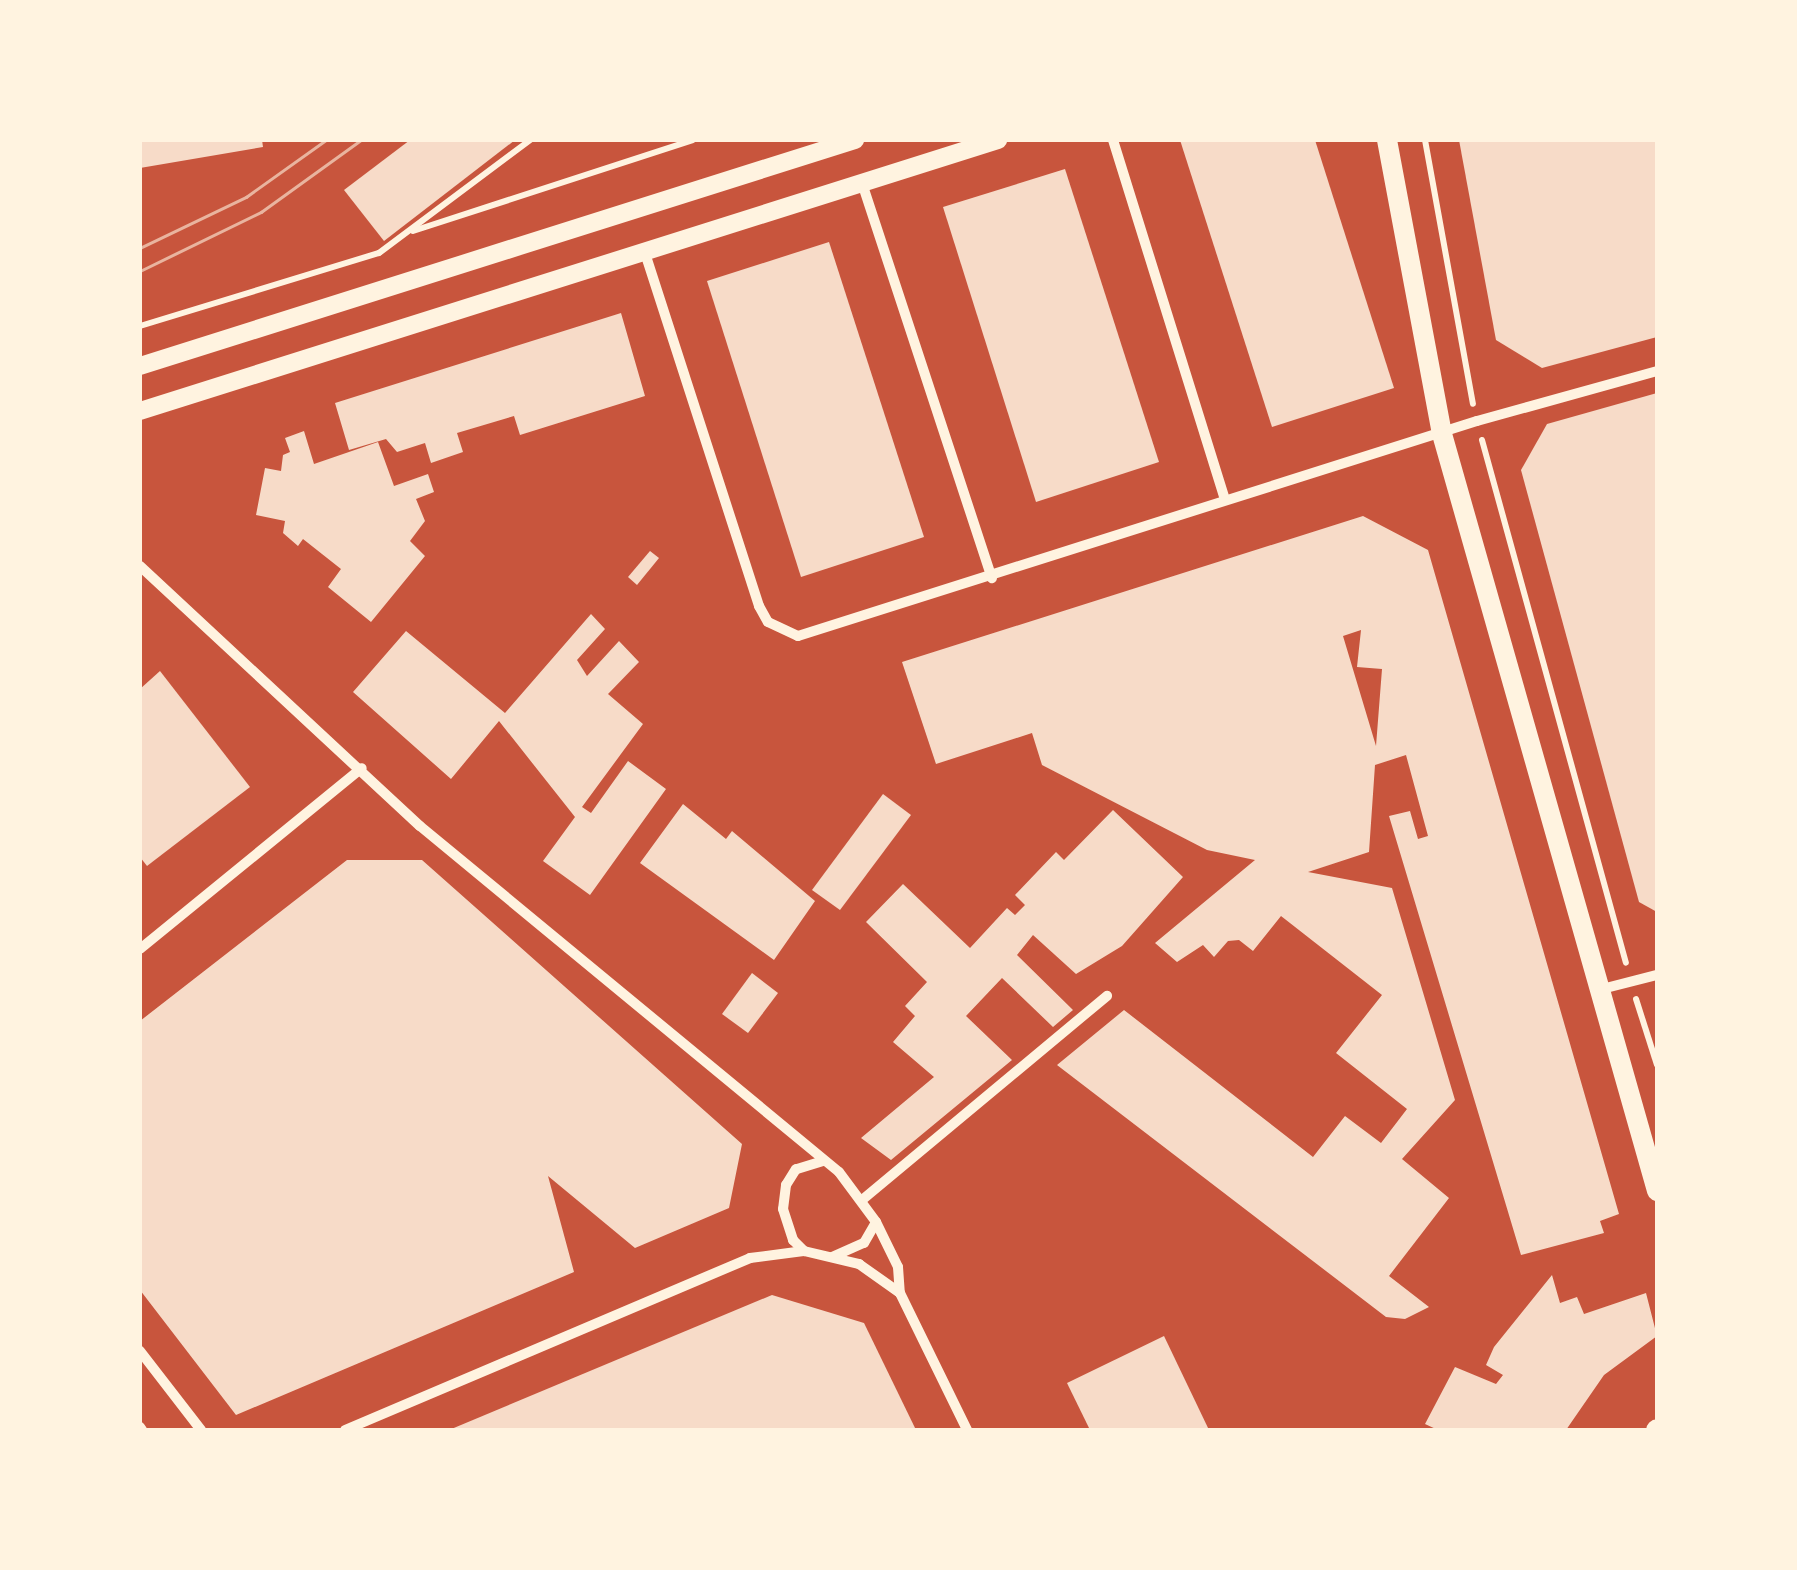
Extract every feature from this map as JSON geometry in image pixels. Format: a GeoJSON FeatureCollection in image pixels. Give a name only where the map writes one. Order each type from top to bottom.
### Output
{"type":"FeatureCollection","features":[{"type":"Feature","properties":{"kind":"main road"},"geometry":{"type":"LineString","coordinates":[[1387,140],[1442,434],[1597,991],[1657,1191]]}},
{"type":"Feature","properties":{"kind":"street"},"geometry":{"type":"LineString","coordinates":[[140,366],[833,143],[855,140]]}},
{"type":"Feature","properties":{"kind":"street"},"geometry":{"type":"LineString","coordinates":[[140,412],[998,140]]}},
{"type":"Feature","properties":{"kind":"street"},"geometry":{"type":"LineString","coordinates":[[1113,140],[1224,500]]}},
{"type":"Feature","properties":{"kind":"street"},"geometry":{"type":"LineString","coordinates":[[862,182],[992,578]]}},
{"type":"Feature","properties":{"kind":"street"},"geometry":{"type":"LineString","coordinates":[[645,253],[768,622],[782,632],[813,634],[1224,500],[1657,372]]}},
{"type":"Feature","properties":{"kind":"street"},"geometry":{"type":"LineString","coordinates":[[140,566],[362,768],[420,826],[823,1161],[862,1200],[898,1267],[900,1293],[967,1430]]}},
{"type":"Feature","properties":{"kind":"street"},"geometry":{"type":"LineString","coordinates":[[140,948],[362,768]]}},
{"type":"Feature","properties":{"kind":"street"},"geometry":{"type":"LineString","coordinates":[[1597,991],[1657,975]]}},
{"type":"Feature","properties":{"kind":"street"},"geometry":{"type":"LineString","coordinates":[[862,1200],[1107,996]]}},
{"type":"Feature","properties":{"kind":"street"},"geometry":{"type":"LineString","coordinates":[[804,1251],[785,1225],[786,1185],[796,1168],[823,1161]]}},
{"type":"Feature","properties":{"kind":"street"},"geometry":{"type":"LineString","coordinates":[[831,1257],[864,1243],[876,1222]]}},
{"type":"Feature","properties":{"kind":"street"},"geometry":{"type":"LineString","coordinates":[[345,1430],[750,1258],[804,1251],[831,1257],[859,1264],[900,1293]]}},
{"type":"Feature","properties":{"kind":"street"},"geometry":{"type":"LineString","coordinates":[[140,1351],[201,1430]]}},
{"type":"Feature","properties":{"kind":"path"},"geometry":{"type":"LineString","coordinates":[[140,326],[378,253],[530,140]]}},
{"type":"Feature","properties":{"kind":"path"},"geometry":{"type":"LineString","coordinates":[[407,233],[693,140]]}},
{"type":"Feature","properties":{"kind":"path"},"geometry":{"type":"LineString","coordinates":[[1424,140],[1475,411]]}},
{"type":"Feature","properties":{"kind":"path"},"geometry":{"type":"LineString","coordinates":[[1481,436],[1627,967]]}},
{"type":"Feature","properties":{"kind":"path"},"geometry":{"type":"LineString","coordinates":[[1635,994],[1657,1065]]}},
{"type":"Feature","properties":{"kind":"building"},"geometry":{"type":"Polygon","coordinates":[[[140,140],[262,140],[263,147],[140,168],[140,140]]]}},
{"type":"Feature","properties":{"kind":"building"},"geometry":{"type":"Polygon","coordinates":[[[410,140],[515,140],[384,241],[344,190],[410,140]]]}},
{"type":"Feature","properties":{"kind":"building"},"geometry":{"type":"Polygon","coordinates":[[[1180,140],[1315,140],[1394,388],[1272,427],[1180,140]]]}},
{"type":"Feature","properties":{"kind":"building"},"geometry":{"type":"Polygon","coordinates":[[[1459,140],[1657,140],[1657,337],[1542,368],[1496,340],[1459,140]]]}},
{"type":"Feature","properties":{"kind":"building"},"geometry":{"type":"Polygon","coordinates":[[[1065,169],[1159,462],[1036,502],[943,207],[1065,169]]]}},
{"type":"Feature","properties":{"kind":"building"},"geometry":{"type":"Polygon","coordinates":[[[829,242],[924,537],[801,577],[707,281],[829,242]]]}},
{"type":"Feature","properties":{"kind":"building"},"geometry":{"type":"Polygon","coordinates":[[[621,313],[645,396],[520,435],[514,416],[457,433],[463,452],[431,463],[425,443],[397,452],[386,439],[349,450],[335,403],[621,313]]]}},
{"type":"Feature","properties":{"kind":"building"},"geometry":{"type":"Polygon","coordinates":[[[1657,393],[1657,912],[1639,902],[1521,470],[1547,424],[1657,393]]]}},
{"type":"Feature","properties":{"kind":"building"},"geometry":{"type":"Polygon","coordinates":[[[304,431],[314,464],[378,442],[394,486],[428,474],[434,492],[416,499],[425,521],[410,541],[425,556],[371,622],[328,587],[341,569],[303,539],[298,546],[283,533],[285,521],[256,515],[265,468],[281,471],[283,455],[290,452],[285,438],[304,431]]]}},
{"type":"Feature","properties":{"kind":"building"},"geometry":{"type":"Polygon","coordinates":[[[1363,516],[1428,550],[1619,1214],[1600,1221],[1604,1233],[1521,1255],[1389,816],[1410,811],[1418,839],[1428,836],[1406,755],[1375,765],[1369,852],[1308,872],[1392,888],[1455,1100],[1402,1159],[1449,1198],[1389,1276],[1429,1307],[1405,1319],[1386,1317],[1057,1065],[1124,1010],[1313,1157],[1345,1116],[1381,1143],[1407,1109],[1336,1053],[1382,995],[1281,916],[1253,951],[1239,940],[1228,941],[1214,957],[1203,945],[1177,962],[1155,943],[1255,860],[1207,850],[1042,765],[1032,733],[936,764],[902,662],[1363,516]],[[1361,630],[1343,636],[1376,746],[1382,669],[1357,667],[1361,630]]]}},
{"type":"Feature","properties":{"kind":"building"},"geometry":{"type":"Polygon","coordinates":[[[650,551],[659,558],[637,585],[628,577],[650,551]]]}},
{"type":"Feature","properties":{"kind":"building"},"geometry":{"type":"Polygon","coordinates":[[[591,614],[605,629],[577,660],[587,676],[619,641],[639,662],[608,694],[643,724],[582,807],[591,813],[628,761],[666,789],[590,895],[543,861],[575,817],[499,721],[451,779],[353,692],[406,631],[505,713],[591,614]]]}},
{"type":"Feature","properties":{"kind":"building"},"geometry":{"type":"Polygon","coordinates":[[[160,671],[250,787],[147,866],[140,857],[140,689],[160,671]]]}},
{"type":"Feature","properties":{"kind":"building"},"geometry":{"type":"Polygon","coordinates":[[[883,794],[911,815],[840,910],[812,890],[883,794]]]}},
{"type":"Feature","properties":{"kind":"building"},"geometry":{"type":"Polygon","coordinates":[[[683,804],[726,839],[732,831],[815,901],[774,960],[640,863],[683,804]]]}},
{"type":"Feature","properties":{"kind":"building"},"geometry":{"type":"Polygon","coordinates":[[[1113,810],[1183,877],[1122,946],[1076,974],[1033,935],[1017,955],[1073,1010],[1053,1027],[1002,978],[966,1016],[1012,1060],[891,1160],[861,1138],[934,1077],[893,1042],[915,1016],[905,1006],[927,982],[866,922],[903,884],[970,948],[1007,908],[1015,915],[1025,905],[1015,895],[1056,852],[1064,860],[1113,810]]]}},
{"type":"Feature","properties":{"kind":"building"},"geometry":{"type":"Polygon","coordinates":[[[347,860],[422,860],[742,1144],[729,1208],[635,1248],[548,1176],[574,1272],[236,1415],[140,1290],[140,1021],[347,860]]]}},
{"type":"Feature","properties":{"kind":"building"},"geometry":{"type":"Polygon","coordinates":[[[752,973],[778,993],[748,1033],[722,1014],[752,973]]]}},
{"type":"Feature","properties":{"kind":"building"},"geometry":{"type":"Polygon","coordinates":[[[1552,1275],[1560,1303],[1577,1297],[1584,1314],[1646,1293],[1657,1336],[1604,1375],[1566,1430],[1438,1430],[1425,1424],[1455,1367],[1496,1384],[1503,1375],[1486,1365],[1494,1347],[1552,1275]]]}},
{"type":"Feature","properties":{"kind":"building"},"geometry":{"type":"Polygon","coordinates":[[[772,1295],[864,1323],[916,1430],[449,1430],[772,1295]]]}},
{"type":"Feature","properties":{"kind":"building"},"geometry":{"type":"Polygon","coordinates":[[[1164,1336],[1209,1430],[1090,1430],[1067,1383],[1164,1336]]]}},
{"type":"Feature","properties":{"kind":"tram line"},"geometry":{"type":"LineString","coordinates":[[140,248],[246,197],[326,140]]}},
{"type":"Feature","properties":{"kind":"tram line"},"geometry":{"type":"LineString","coordinates":[[140,271],[261,212],[361,140]]}}]}
